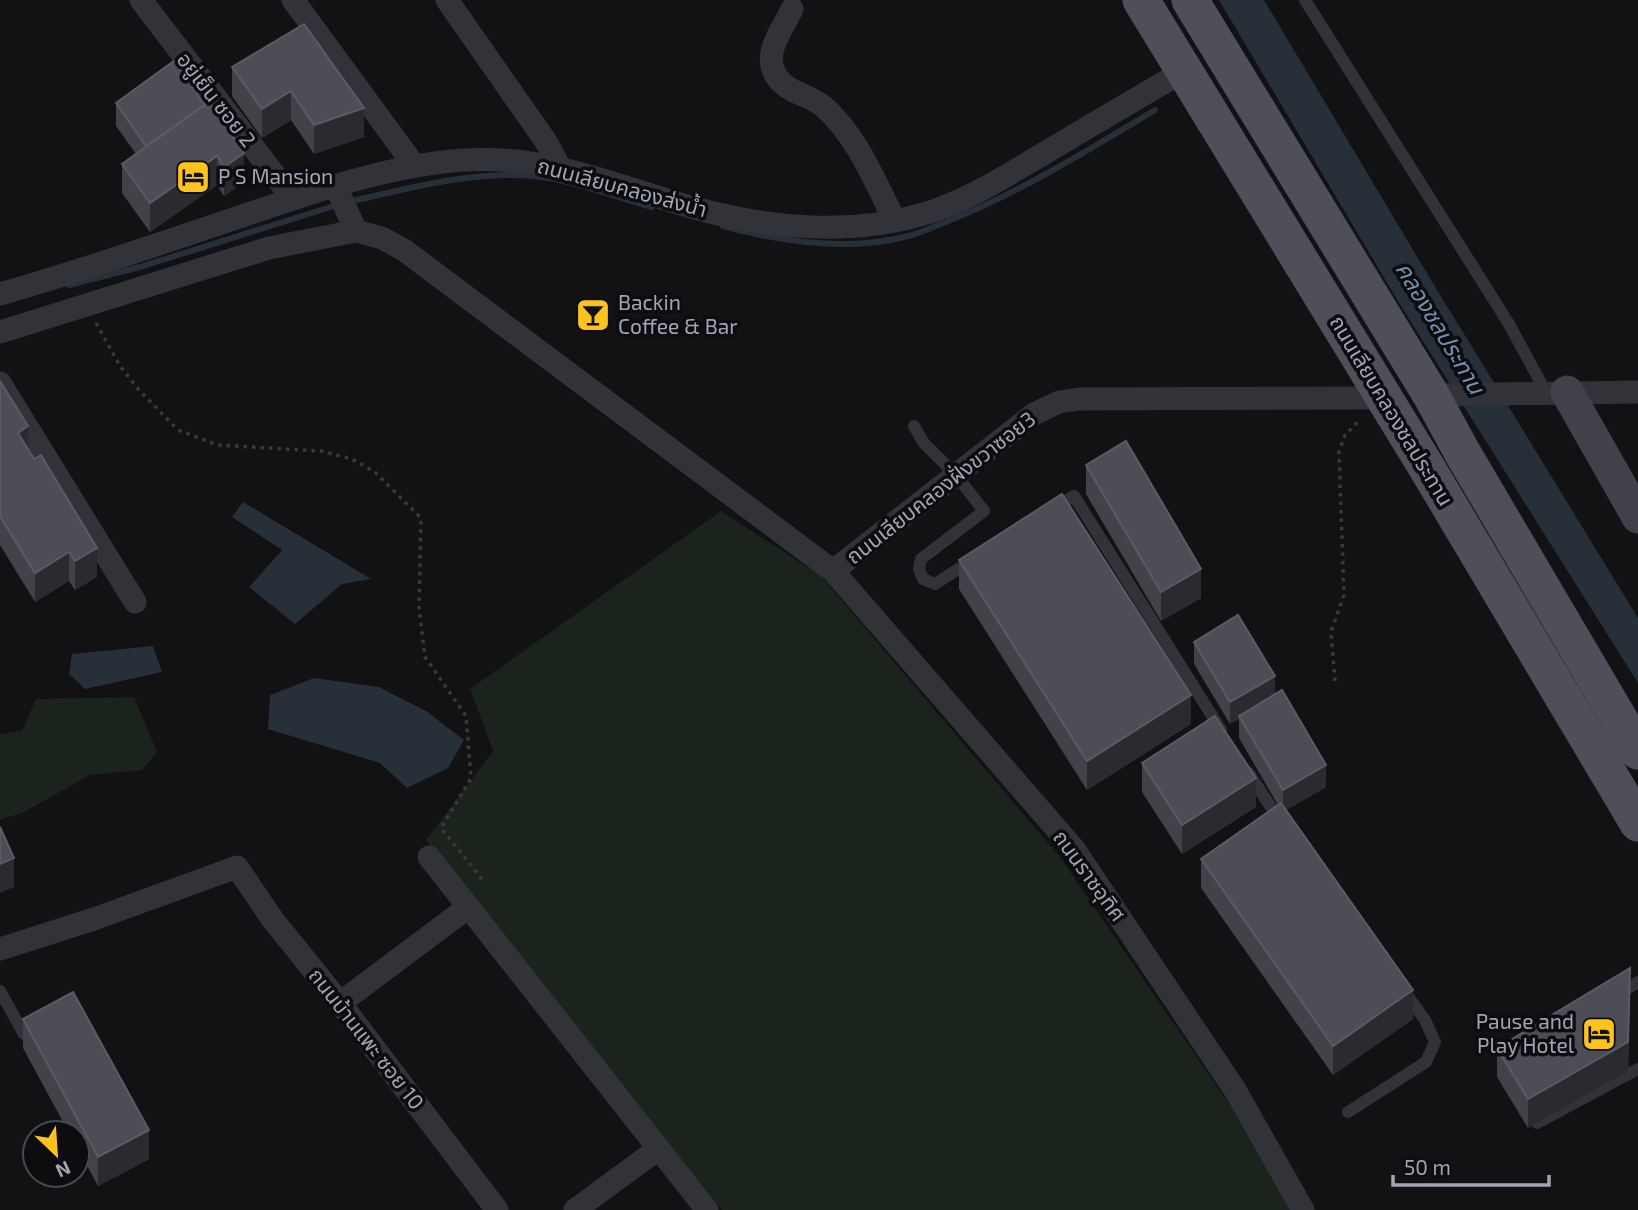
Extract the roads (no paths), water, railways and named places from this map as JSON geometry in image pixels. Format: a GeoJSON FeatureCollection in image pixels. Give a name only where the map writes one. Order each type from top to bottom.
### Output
{"type":"FeatureCollection","features":[{"type":"Feature","properties":{"kind":"main road","name":"ถนนเลียบคลองชลประทาน"},"geometry":{"type":"LineString","coordinates":[[1141,0],[1427,468],[1638,823]]}},
{"type":"Feature","properties":{"kind":"main road","name":"ถนนเลียบคลองชลประทาน"},"geometry":{"type":"LineString","coordinates":[[1190,0],[1431,395],[1638,751]]}},
{"type":"Feature","properties":{"kind":"main road"},"geometry":{"type":"LineString","coordinates":[[1346,255],[1344,302],[1384,371],[1378,376],[1380,391]]}},
{"type":"Feature","properties":{"kind":"main road"},"geometry":{"type":"LineString","coordinates":[[1557,393],[1638,517]]}},
{"type":"Feature","properties":{"kind":"main road"},"geometry":{"type":"LineString","coordinates":[[1427,468],[1409,429],[1409,421],[1415,413],[1422,412],[1434,417],[1462,452]]}},
{"type":"Feature","properties":{"kind":"street","name":"อยู่เย็น ซอย 2"},"geometry":{"type":"LineString","coordinates":[[141,0],[293,200]]}},
{"type":"Feature","properties":{"kind":"street"},"geometry":{"type":"LineString","coordinates":[[447,0],[547,143],[559,166]]}},
{"type":"Feature","properties":{"kind":"street"},"geometry":{"type":"LineString","coordinates":[[299,2],[414,165]]}},
{"type":"Feature","properties":{"kind":"street"},"geometry":{"type":"LineString","coordinates":[[792,9],[774,42],[772,63],[775,74],[786,87],[823,106],[852,139],[895,221]]}},
{"type":"Feature","properties":{"kind":"street","name":"ถนนเลียบคลองส่งน้ำ"},"geometry":{"type":"LineString","coordinates":[[0,294],[337,187],[414,165],[465,160],[504,159],[559,166],[715,214],[782,225],[843,227],[895,221],[921,215],[990,186],[1184,71]]}},
{"type":"Feature","properties":{"kind":"street"},"geometry":{"type":"LineString","coordinates":[[0,332],[269,248],[356,231],[337,187]]}},
{"type":"Feature","properties":{"kind":"street","name":"ถนนเลียบคลองฝั่งขวาซอย3"},"geometry":{"type":"LineString","coordinates":[[356,231],[382,238],[404,250],[833,571],[1034,414],[1059,402],[1079,399],[1380,391]]}},
{"type":"Feature","properties":{"kind":"street"},"geometry":{"type":"LineString","coordinates":[[0,383],[135,602]]}},
{"type":"Feature","properties":{"kind":"street"},"geometry":{"type":"LineString","coordinates":[[1431,395],[1638,392]]}},
{"type":"Feature","properties":{"kind":"street","name":"ถนนราชอุทิศ"},"geometry":{"type":"LineString","coordinates":[[833,571],[1074,849],[1235,1090],[1303,1210]]}},
{"type":"Feature","properties":{"kind":"street"},"geometry":{"type":"LineString","coordinates":[[429,857],[707,1210]]}},
{"type":"Feature","properties":{"kind":"street","name":"ถนนบ้านแพะ ซอย 10"},"geometry":{"type":"LineString","coordinates":[[0,949],[94,919],[237,867],[273,920],[340,1003],[497,1210]]}},
{"type":"Feature","properties":{"kind":"street"},"geometry":{"type":"LineString","coordinates":[[340,1003],[467,908]]}},
{"type":"Feature","properties":{"kind":"street"},"geometry":{"type":"LineString","coordinates":[[575,1210],[658,1149]]}},
{"type":"Feature","properties":{"kind":"lane"},"geometry":{"type":"LineString","coordinates":[[1305,0],[1509,324],[1557,393]]}},
{"type":"Feature","properties":{"kind":"lane"},"geometry":{"type":"LineString","coordinates":[[914,426],[923,442],[956,475],[984,511],[921,559],[919,569],[923,579],[935,584],[981,554]]}},
{"type":"Feature","properties":{"kind":"lane"},"geometry":{"type":"LineString","coordinates":[[1039,518],[1074,496],[1230,744]]}},
{"type":"Feature","properties":{"kind":"lane"},"geometry":{"type":"LineString","coordinates":[[1237,755],[1290,836]]}},
{"type":"Feature","properties":{"kind":"lane"},"geometry":{"type":"LineString","coordinates":[[1348,1112],[1426,1062],[1435,1042],[1425,1020],[1393,977]]}},
{"type":"Feature","properties":{"kind":"lane"},"geometry":{"type":"LineString","coordinates":[[1604,1004],[1638,982]]}},
{"type":"Feature","properties":{"kind":"lane"},"geometry":{"type":"LineString","coordinates":[[0,991],[24,1034]]}},
{"type":"Feature","properties":{"kind":"lane"},"geometry":{"type":"LineString","coordinates":[[1523,1101],[1537,1123],[1638,1069]]}},
{"type":"Feature","properties":{"kind":"water","name":"คลองชลประทาน"},"geometry":{"type":"Polygon","coordinates":[[[1219,0],[1264,0],[1638,618],[1638,683],[1399,303],[1219,0]]]}},
{"type":"Feature","properties":{"kind":"water"},"geometry":{"type":"Polygon","coordinates":[[[243,502],[371,579],[342,584],[295,624],[249,587],[282,550],[232,517],[243,502]]]}},
{"type":"Feature","properties":{"kind":"water"},"geometry":{"type":"Polygon","coordinates":[[[153,646],[162,672],[85,689],[69,674],[72,654],[153,646]]]}},
{"type":"Feature","properties":{"kind":"water"},"geometry":{"type":"Polygon","coordinates":[[[314,678],[379,687],[426,711],[464,740],[448,768],[407,788],[380,763],[268,729],[270,695],[314,678]]]}},
{"type":"Feature","properties":{"kind":"waterway"},"geometry":{"type":"LineString","coordinates":[[723,226],[768,237],[816,243],[862,243],[913,235],[975,210],[1028,184],[1155,110]]}},
{"type":"Feature","properties":{"kind":"waterway"},"geometry":{"type":"LineString","coordinates":[[348,202],[474,177],[525,175],[575,184],[652,207]]}},
{"type":"Feature","properties":{"kind":"waterway"},"geometry":{"type":"LineString","coordinates":[[69,285],[140,267],[337,205]]}},
{"type":"Feature","properties":{"kind":"place","name":"P S Mansion"},"geometry":{"type":"Point","coordinates":[193,177]}},
{"type":"Feature","properties":{"kind":"place","name":"Backin Coffee & Bar"},"geometry":{"type":"Point","coordinates":[593,315]}},
{"type":"Feature","properties":{"kind":"place","name":"Pause and Play Hotel"},"geometry":{"type":"Point","coordinates":[1599,1034]}}]}
